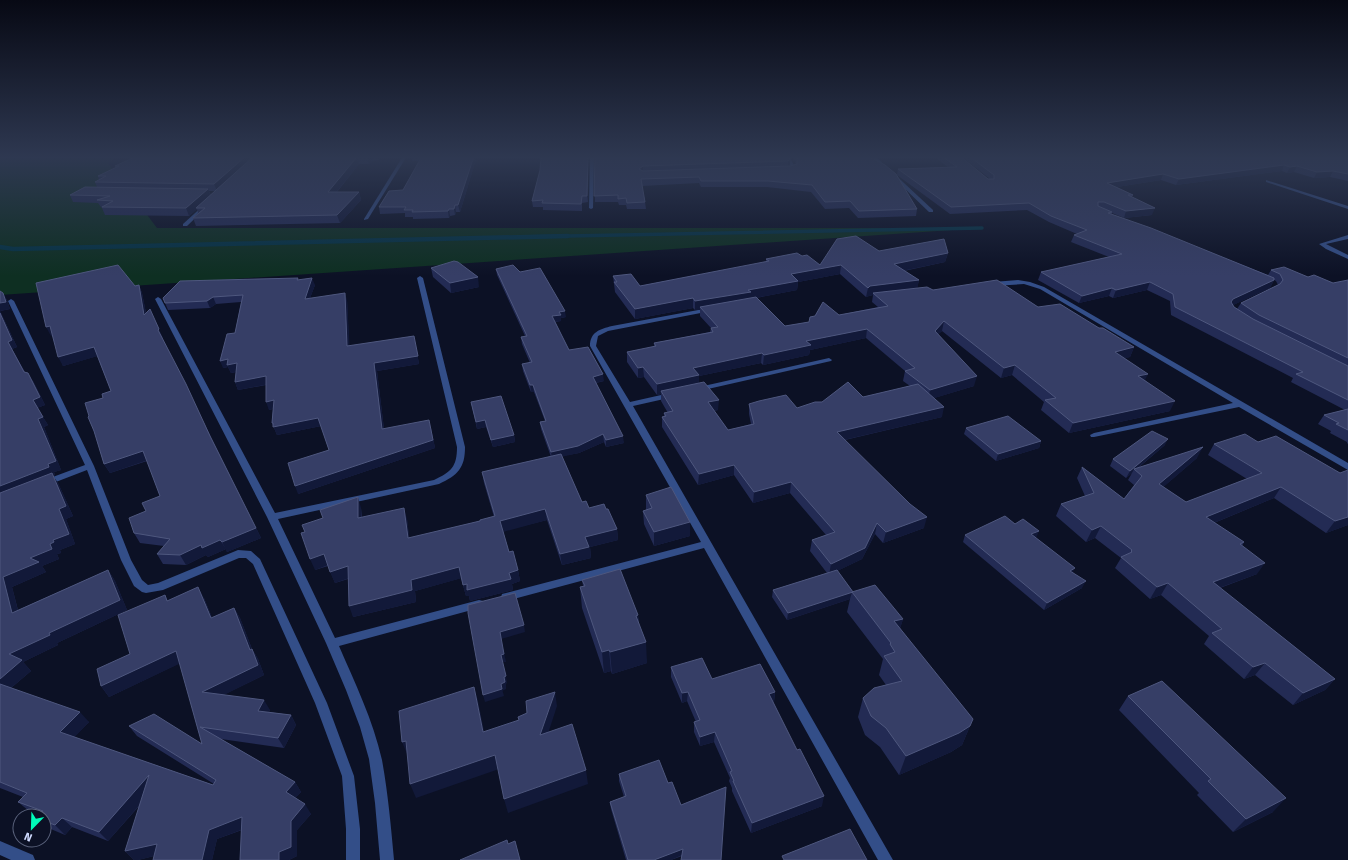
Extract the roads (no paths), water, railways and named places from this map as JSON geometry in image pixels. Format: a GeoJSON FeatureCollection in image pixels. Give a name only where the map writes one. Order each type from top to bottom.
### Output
{"type":"FeatureCollection","features":[{"type":"Feature","properties":{"kind":"street"},"geometry":{"type":"LineString","coordinates":[[366,219],[380,196]]}},
{"type":"Feature","properties":{"kind":"street"},"geometry":{"type":"LineString","coordinates":[[590,196],[590,208]]}},
{"type":"Feature","properties":{"kind":"street"},"geometry":{"type":"LineString","coordinates":[[915,196],[931,211]]}},
{"type":"Feature","properties":{"kind":"street"},"geometry":{"type":"LineString","coordinates":[[1313,196],[1348,208]]}},
{"type":"Feature","properties":{"kind":"street"},"geometry":{"type":"LineString","coordinates":[[184,225],[213,200]]}},
{"type":"Feature","properties":{"kind":"street"},"geometry":{"type":"LineString","coordinates":[[1348,237],[1326,241],[1322,244],[1348,257]]}},
{"type":"Feature","properties":{"kind":"street"},"geometry":{"type":"LineString","coordinates":[[272,518],[436,482],[456,471],[460,463],[461,447],[420,278]]}},
{"type":"Feature","properties":{"kind":"street"},"geometry":{"type":"LineString","coordinates":[[984,285],[1020,282],[1037,286],[1348,467]]}},
{"type":"Feature","properties":{"kind":"street"},"geometry":{"type":"LineString","coordinates":[[158,299],[272,518],[332,643],[366,727],[375,759],[382,803],[387,860]]}},
{"type":"Feature","properties":{"kind":"street"},"geometry":{"type":"LineString","coordinates":[[10,301],[90,466],[126,560],[138,582],[146,588],[159,587],[238,554],[248,554],[257,562],[321,703],[348,776],[353,829],[353,860]]}},
{"type":"Feature","properties":{"kind":"street"},"geometry":{"type":"LineString","coordinates":[[714,310],[614,327],[599,332],[593,339],[593,346],[886,860]]}},
{"type":"Feature","properties":{"kind":"street"},"geometry":{"type":"LineString","coordinates":[[690,391],[828,360]]}},
{"type":"Feature","properties":{"kind":"street"},"geometry":{"type":"LineString","coordinates":[[628,405],[674,394]]}},
{"type":"Feature","properties":{"kind":"street"},"geometry":{"type":"LineString","coordinates":[[1094,435],[1240,404]]}},
{"type":"Feature","properties":{"kind":"street"},"geometry":{"type":"LineString","coordinates":[[33,487],[90,466]]}},
{"type":"Feature","properties":{"kind":"street"},"geometry":{"type":"LineString","coordinates":[[332,643],[706,544]]}},
{"type":"Feature","properties":{"kind":"street"},"geometry":{"type":"LineString","coordinates":[[0,848],[28,860]]}},
{"type":"Feature","properties":{"kind":"waterway"},"geometry":{"type":"LineString","coordinates":[[515,237],[982,228]]}},
{"type":"Feature","properties":{"kind":"waterway"},"geometry":{"type":"LineString","coordinates":[[0,247],[13,249],[568,236]]}}]}
